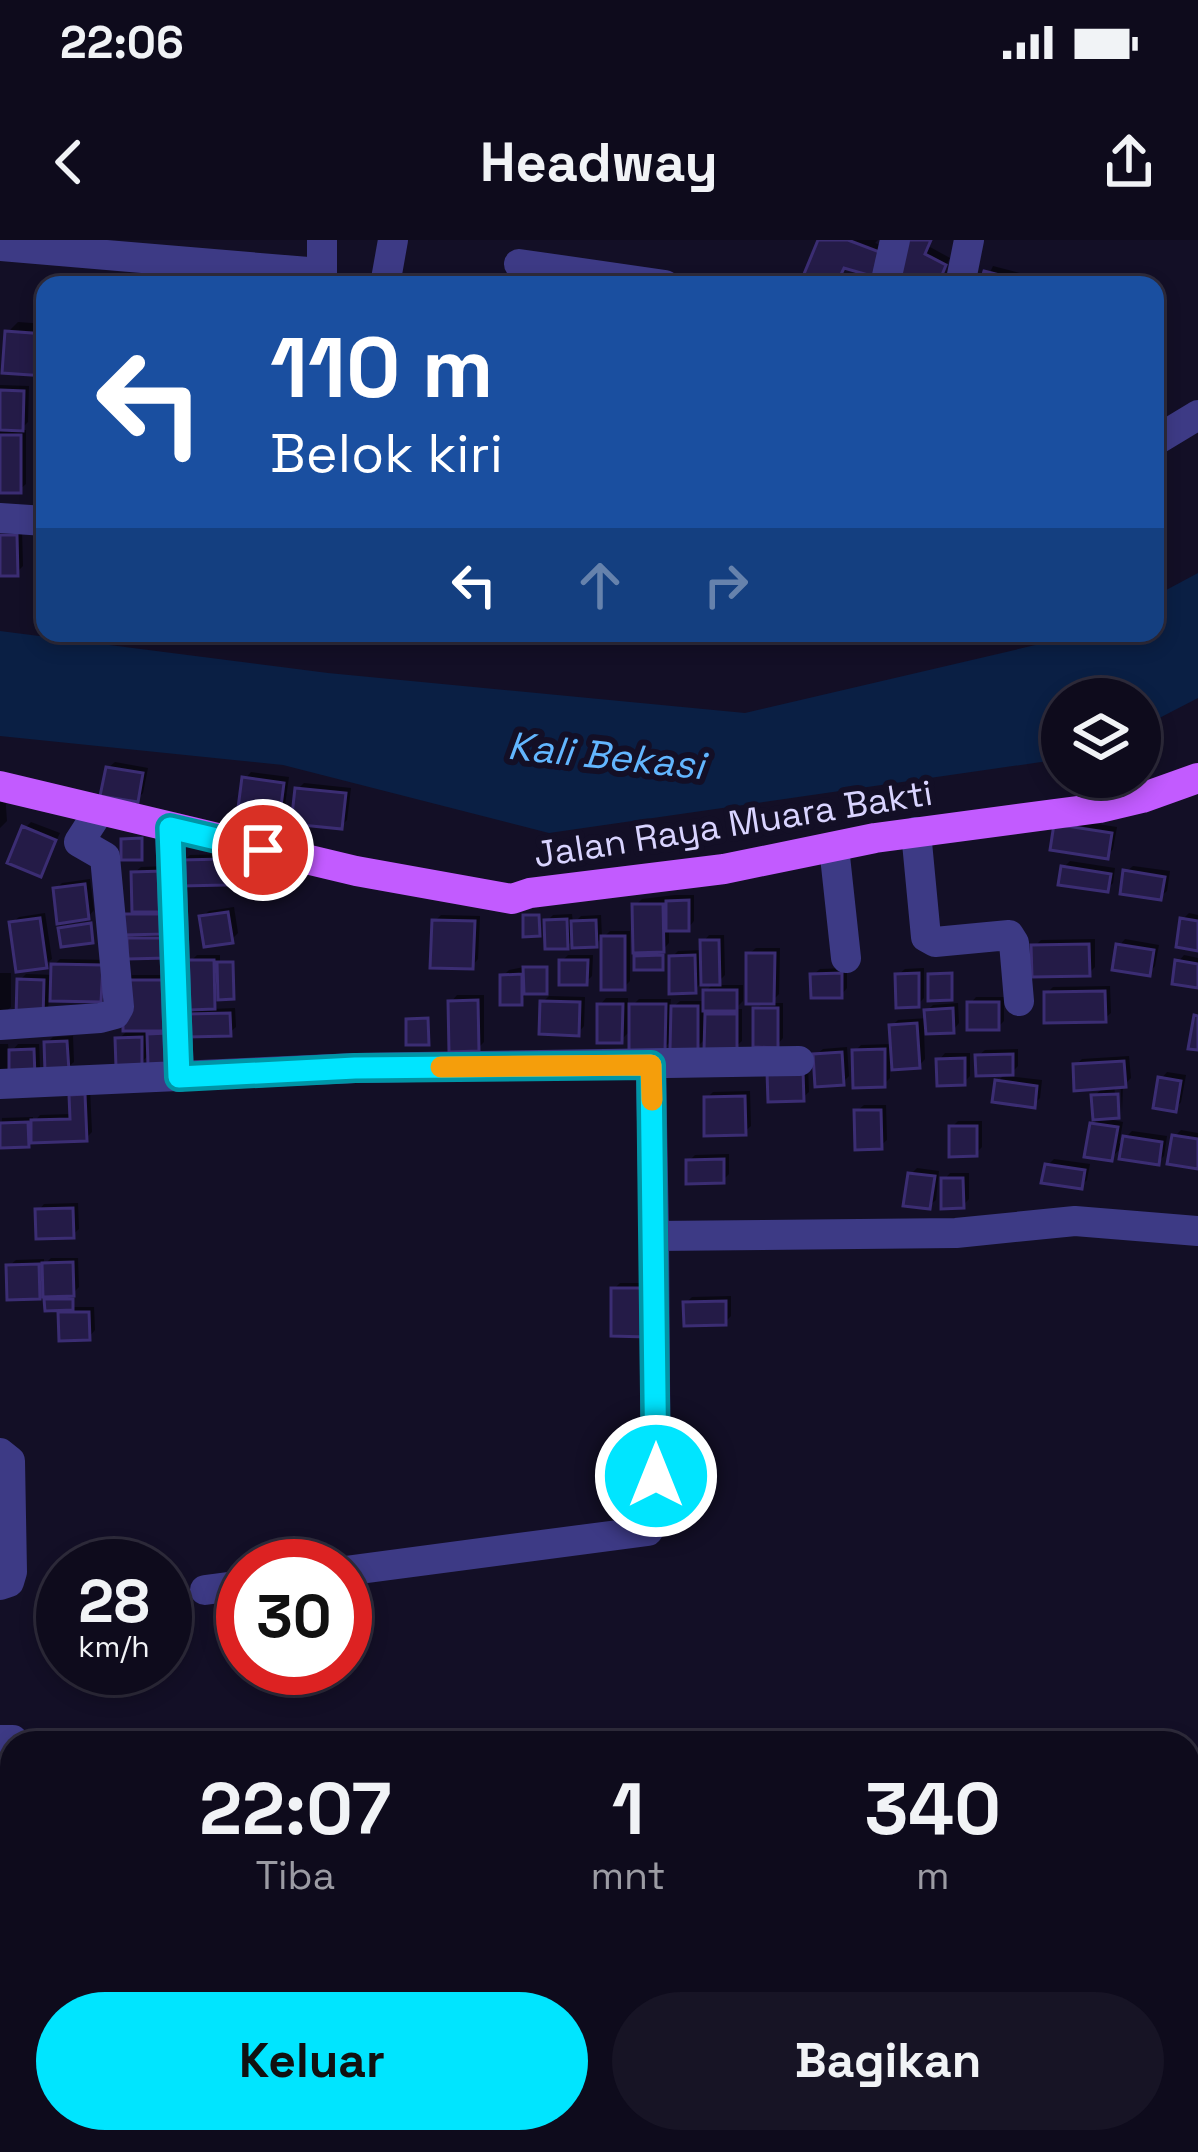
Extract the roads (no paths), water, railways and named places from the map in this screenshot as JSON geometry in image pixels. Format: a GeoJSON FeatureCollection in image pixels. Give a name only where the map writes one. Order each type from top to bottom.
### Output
{"type":"FeatureCollection","features":[{"type":"Feature","properties":{"kind":"main road","name":"Jalan Raya Muara Bakti"},"geometry":{"type":"LineString","coordinates":[[0,786],[356,872],[512,899],[724,869],[916,832],[1100,808],[1198,778]]}},
{"type":"Feature","properties":{"kind":"street"},"geometry":{"type":"LineString","coordinates":[[321,276],[322,240]]}},
{"type":"Feature","properties":{"kind":"street"},"geometry":{"type":"LineString","coordinates":[[387,276],[393,240]]}},
{"type":"Feature","properties":{"kind":"street"},"geometry":{"type":"LineString","coordinates":[[887,276],[895,240]]}},
{"type":"Feature","properties":{"kind":"street"},"geometry":{"type":"LineString","coordinates":[[962,276],[969,240]]}},
{"type":"Feature","properties":{"kind":"street"},"geometry":{"type":"LineString","coordinates":[[0,246],[292,276]]}},
{"type":"Feature","properties":{"kind":"street"},"geometry":{"type":"LineString","coordinates":[[519,263],[605,276]]}},
{"type":"Feature","properties":{"kind":"street"},"geometry":{"type":"LineString","coordinates":[[1164,436],[1198,416]]}},
{"type":"Feature","properties":{"kind":"street"},"geometry":{"type":"LineString","coordinates":[[0,518],[36,520]]}},
{"type":"Feature","properties":{"kind":"street"},"geometry":{"type":"LineString","coordinates":[[0,1024],[116,1014],[105,857],[79,842],[99,811]]}},
{"type":"Feature","properties":{"kind":"street"},"geometry":{"type":"LineString","coordinates":[[170,828],[179,1077]]}},
{"type":"Feature","properties":{"kind":"street"},"geometry":{"type":"LineString","coordinates":[[916,832],[926,937],[935,942],[1009,935],[1014,943],[1018,1001]]}},
{"type":"Feature","properties":{"kind":"street"},"geometry":{"type":"LineString","coordinates":[[834,847],[846,958]]}},
{"type":"Feature","properties":{"kind":"street"},"geometry":{"type":"LineString","coordinates":[[0,1084],[355,1068],[799,1061]]}},
{"type":"Feature","properties":{"kind":"street"},"geometry":{"type":"LineString","coordinates":[[372,1567],[648,1531],[656,1518],[651,1065]]}},
{"type":"Feature","properties":{"kind":"street"},"geometry":{"type":"LineString","coordinates":[[654,1236],[956,1233],[1075,1221],[1198,1231]]}},
{"type":"Feature","properties":{"kind":"street"},"geometry":{"type":"LineString","coordinates":[[0,1453],[10,1461],[12,1572],[9,1582],[0,1585]]}},
{"type":"Feature","properties":{"kind":"street"},"geometry":{"type":"LineString","coordinates":[[205,1590],[216,1589]]}},
{"type":"Feature","properties":{"kind":"water","name":"Kali Bekasi"},"geometry":{"type":"Polygon","coordinates":[[[1198,573],[1198,698],[1161,717],[1161,678],[1041,678],[1041,762],[549,833],[283,765],[0,736],[0,631],[36,636],[36,642],[86,642],[328,673],[745,713],[1049,642],[1164,642],[1164,591],[1198,573]]]}}]}
